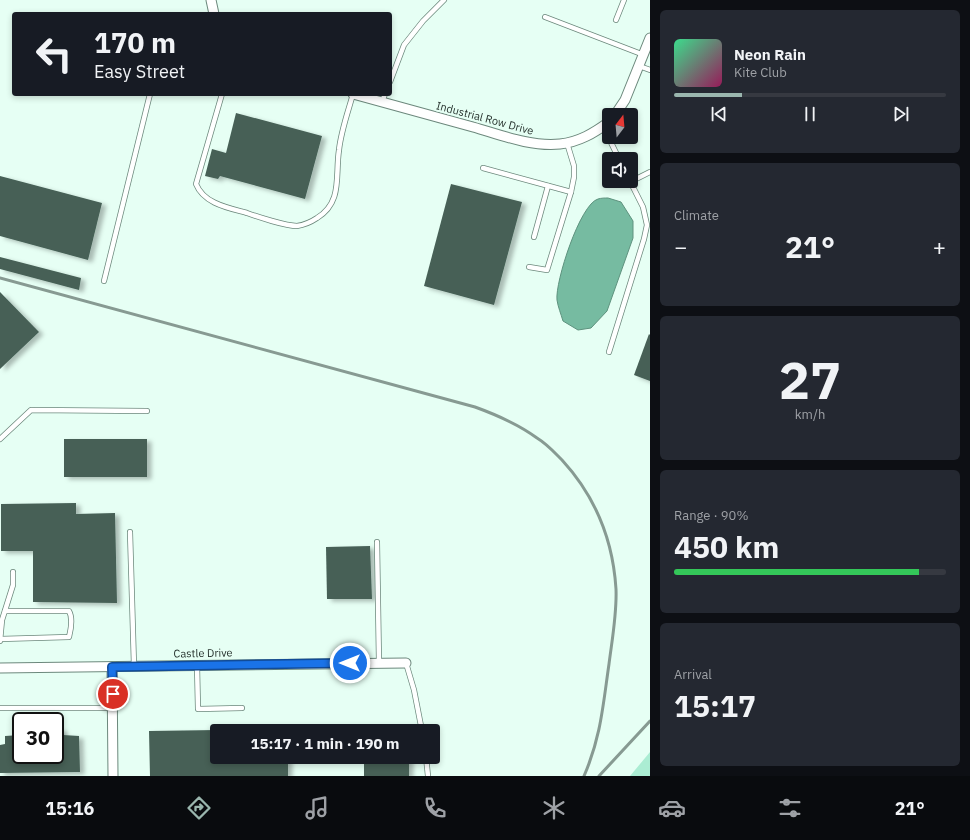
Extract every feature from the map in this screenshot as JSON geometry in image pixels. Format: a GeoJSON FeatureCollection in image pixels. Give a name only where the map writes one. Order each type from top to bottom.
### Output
{"type":"FeatureCollection","features":[{"type":"Feature","properties":{"kind":"street"},"geometry":{"type":"LineString","coordinates":[[211,0],[214,12]]}},
{"type":"Feature","properties":{"kind":"street"},"geometry":{"type":"LineString","coordinates":[[620,108],[625,100],[650,38]]}},
{"type":"Feature","properties":{"kind":"street","name":"Industrial Row Drive"},"geometry":{"type":"LineString","coordinates":[[368,96],[384,98],[526,142],[546,144],[567,143],[586,137],[602,127]]}},
{"type":"Feature","properties":{"kind":"street","name":"Castle Drive"},"geometry":{"type":"LineString","coordinates":[[0,668],[406,663]]}},
{"type":"Feature","properties":{"kind":"street"},"geometry":{"type":"LineString","coordinates":[[112,667],[113,776]]}},
{"type":"Feature","properties":{"kind":"lane"},"geometry":{"type":"LineString","coordinates":[[392,77],[404,45],[422,21],[444,0]]}},
{"type":"Feature","properties":{"kind":"lane"},"geometry":{"type":"LineString","coordinates":[[616,20],[624,0]]}},
{"type":"Feature","properties":{"kind":"lane"},"geometry":{"type":"LineString","coordinates":[[545,16],[644,55]]}},
{"type":"Feature","properties":{"kind":"lane"},"geometry":{"type":"LineString","coordinates":[[639,66],[650,70]]}},
{"type":"Feature","properties":{"kind":"lane"},"geometry":{"type":"LineString","coordinates":[[104,281],[150,96]]}},
{"type":"Feature","properties":{"kind":"lane"},"geometry":{"type":"LineString","coordinates":[[221,96],[196,184],[198,190],[213,203],[296,226],[311,222],[320,216],[334,199],[339,150],[352,96]]}},
{"type":"Feature","properties":{"kind":"lane"},"geometry":{"type":"LineString","coordinates":[[529,267],[547,270],[571,192],[574,177],[574,166],[567,143]]}},
{"type":"Feature","properties":{"kind":"lane"},"geometry":{"type":"LineString","coordinates":[[483,168],[571,192]]}},
{"type":"Feature","properties":{"kind":"lane"},"geometry":{"type":"LineString","coordinates":[[638,177],[650,172]]}},
{"type":"Feature","properties":{"kind":"lane"},"geometry":{"type":"LineString","coordinates":[[534,237],[548,186]]}},
{"type":"Feature","properties":{"kind":"lane"},"geometry":{"type":"LineString","coordinates":[[609,352],[647,225],[643,207],[634,188]]}},
{"type":"Feature","properties":{"kind":"lane"},"geometry":{"type":"LineString","coordinates":[[0,439],[31,410],[147,411]]}},
{"type":"Feature","properties":{"kind":"lane"},"geometry":{"type":"LineString","coordinates":[[130,532],[134,666]]}},
{"type":"Feature","properties":{"kind":"lane"},"geometry":{"type":"LineString","coordinates":[[377,542],[379,663]]}},
{"type":"Feature","properties":{"kind":"lane"},"geometry":{"type":"LineString","coordinates":[[0,642],[2,620],[13,584],[13,572]]}},
{"type":"Feature","properties":{"kind":"lane"},"geometry":{"type":"LineString","coordinates":[[0,639],[69,637],[71,631],[71,614],[69,611],[5,611]]}},
{"type":"Feature","properties":{"kind":"lane"},"geometry":{"type":"LineString","coordinates":[[406,663],[414,690],[421,724]]}},
{"type":"Feature","properties":{"kind":"lane"},"geometry":{"type":"LineString","coordinates":[[197,666],[198,709],[242,708]]}},
{"type":"Feature","properties":{"kind":"lane"},"geometry":{"type":"LineString","coordinates":[[0,708],[113,708]]}},
{"type":"Feature","properties":{"kind":"lane"},"geometry":{"type":"LineString","coordinates":[[427,764],[428,776]]}},
{"type":"Feature","properties":{"kind":"shaded area"},"geometry":{"type":"Polygon","coordinates":[[[608,198],[621,202],[633,221],[633,238],[607,311],[591,328],[578,330],[563,321],[557,300],[560,277],[570,245],[584,214],[591,204],[598,199],[608,198]]]}},
{"type":"Feature","properties":{"kind":"shaded area"},"geometry":{"type":"Polygon","coordinates":[[[650,752],[650,776],[630,776],[650,752]]]}},
{"type":"Feature","properties":{"kind":"building"},"geometry":{"type":"Polygon","coordinates":[[[236,113],[322,136],[305,199],[220,176],[218,179],[205,176],[212,149],[226,153],[236,113]]]}},
{"type":"Feature","properties":{"kind":"building"},"geometry":{"type":"Polygon","coordinates":[[[0,176],[102,203],[88,260],[0,236],[0,176]]]}},
{"type":"Feature","properties":{"kind":"building"},"geometry":{"type":"Polygon","coordinates":[[[451,184],[522,202],[494,305],[424,286],[451,184]]]}},
{"type":"Feature","properties":{"kind":"building"},"geometry":{"type":"Polygon","coordinates":[[[0,257],[81,278],[79,290],[0,269],[0,257]]]}},
{"type":"Feature","properties":{"kind":"building"},"geometry":{"type":"Polygon","coordinates":[[[0,292],[39,332],[0,369],[0,292]]]}},
{"type":"Feature","properties":{"kind":"building"},"geometry":{"type":"Polygon","coordinates":[[[649,334],[650,335],[650,381],[634,375],[649,334]]]}},
{"type":"Feature","properties":{"kind":"building"},"geometry":{"type":"Polygon","coordinates":[[[64,439],[147,439],[147,477],[64,477],[64,439]]]}},
{"type":"Feature","properties":{"kind":"building"},"geometry":{"type":"Polygon","coordinates":[[[76,503],[76,514],[115,513],[117,603],[33,602],[33,551],[1,551],[1,504],[76,503]]]}},
{"type":"Feature","properties":{"kind":"building"},"geometry":{"type":"Polygon","coordinates":[[[370,546],[372,599],[327,599],[326,547],[370,546]]]}},
{"type":"Feature","properties":{"kind":"building"},"geometry":{"type":"Polygon","coordinates":[[[210,730],[210,764],[288,764],[288,776],[150,776],[149,731],[210,730]]]}},
{"type":"Feature","properties":{"kind":"building"},"geometry":{"type":"Polygon","coordinates":[[[64,735],[79,736],[80,772],[0,773],[0,745],[5,744],[5,736],[12,736],[12,764],[64,764],[64,735]]]}},
{"type":"Feature","properties":{"kind":"building"},"geometry":{"type":"Polygon","coordinates":[[[364,764],[409,764],[409,776],[364,776],[364,764]]]}},
{"type":"Feature","properties":{"kind":"railway"},"geometry":{"type":"LineString","coordinates":[[0,278],[475,407],[515,424],[547,445],[574,474],[593,504],[606,537],[614,571],[616,589],[615,617],[603,707],[598,734],[590,762],[584,776]]}},
{"type":"Feature","properties":{"kind":"railway"},"geometry":{"type":"LineString","coordinates":[[599,776],[650,721]]}},
{"type":"Feature","properties":{"kind":"route"},"geometry":{"type":"LineString","coordinates":[[113,694],[112,667],[350,663]]}}]}
